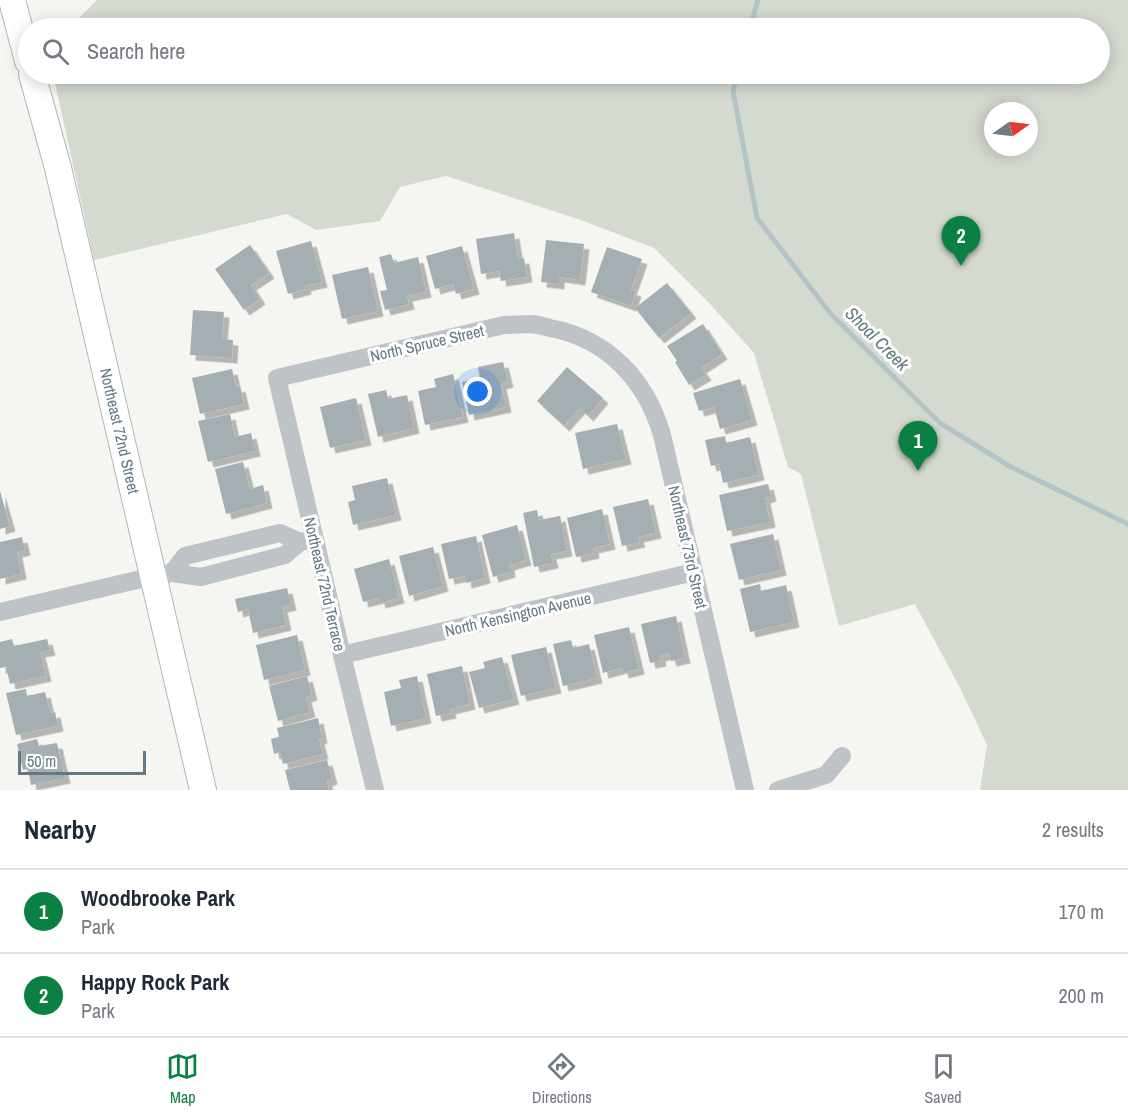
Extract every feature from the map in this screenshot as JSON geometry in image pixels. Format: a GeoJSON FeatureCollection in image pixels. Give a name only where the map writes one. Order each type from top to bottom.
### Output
{"type":"FeatureCollection","features":[{"type":"Feature","properties":{"kind":"main road"},"geometry":{"type":"LineString","coordinates":[[12,0],[18,23]]}},
{"type":"Feature","properties":{"kind":"main road","name":"Northeast 72nd Street"},"geometry":{"type":"LineString","coordinates":[[35,84],[163,574],[203,790]]}},
{"type":"Feature","properties":{"kind":"street","name":"North Spruce Street"},"geometry":{"type":"LineString","coordinates":[[277,378],[504,325],[534,324],[578,335]]}},
{"type":"Feature","properties":{"kind":"street","name":"Northeast 73rd Street"},"geometry":{"type":"LineString","coordinates":[[578,335],[604,350],[627,369],[652,407],[662,435],[745,790]]}},
{"type":"Feature","properties":{"kind":"street","name":"Northeast 72nd Terrace"},"geometry":{"type":"LineString","coordinates":[[277,378],[307,541],[342,655],[375,790]]}},
{"type":"Feature","properties":{"kind":"street"},"geometry":{"type":"LineString","coordinates":[[0,612],[163,574],[201,577],[285,555],[307,541]]}},
{"type":"Feature","properties":{"kind":"street","name":"North Kensington Avenue"},"geometry":{"type":"LineString","coordinates":[[342,655],[694,572]]}},
{"type":"Feature","properties":{"kind":"street"},"geometry":{"type":"LineString","coordinates":[[778,790],[826,775],[843,756]]}},
{"type":"Feature","properties":{"kind":"shaded area"},"geometry":{"type":"Polygon","coordinates":[[[97,0],[1128,0],[1128,790],[980,790],[987,745],[960,688],[915,604],[839,626],[801,474],[788,467],[754,353],[710,304],[654,248],[581,220],[446,176],[400,187],[380,221],[316,230],[287,214],[94,260],[55,84],[1110,84],[1110,18],[79,18],[97,0]]]}},
{"type":"Feature","properties":{"kind":"building"},"geometry":{"type":"Polygon","coordinates":[[[514,233],[518,259],[524,258],[527,277],[501,281],[499,271],[481,274],[476,239],[514,233]]]}},
{"type":"Feature","properties":{"kind":"building"},"geometry":{"type":"Polygon","coordinates":[[[546,240],[584,244],[580,280],[559,277],[559,284],[541,282],[546,240]]]}},
{"type":"Feature","properties":{"kind":"building"},"geometry":{"type":"Polygon","coordinates":[[[311,241],[322,282],[305,286],[306,289],[288,294],[276,251],[311,241]]]}},
{"type":"Feature","properties":{"kind":"building"},"geometry":{"type":"Polygon","coordinates":[[[250,245],[269,273],[251,285],[260,299],[244,310],[215,269],[250,245]]]}},
{"type":"Feature","properties":{"kind":"building"},"geometry":{"type":"Polygon","coordinates":[[[462,246],[474,289],[456,294],[453,284],[435,289],[426,256],[462,246]]]}},
{"type":"Feature","properties":{"kind":"building"},"geometry":{"type":"Polygon","coordinates":[[[607,247],[642,259],[631,290],[636,291],[631,306],[591,292],[607,247]]]}},
{"type":"Feature","properties":{"kind":"building"},"geometry":{"type":"Polygon","coordinates":[[[391,254],[394,263],[418,257],[426,292],[407,296],[409,304],[385,310],[380,291],[387,290],[379,257],[391,254]]]}},
{"type":"Feature","properties":{"kind":"building"},"geometry":{"type":"Polygon","coordinates":[[[368,267],[378,311],[342,319],[332,275],[368,267]]]}},
{"type":"Feature","properties":{"kind":"building"},"geometry":{"type":"Polygon","coordinates":[[[667,283],[691,313],[659,338],[635,308],[667,283]]]}},
{"type":"Feature","properties":{"kind":"building"},"geometry":{"type":"Polygon","coordinates":[[[193,310],[224,312],[222,339],[233,340],[232,358],[190,355],[193,310]]]}},
{"type":"Feature","properties":{"kind":"building"},"geometry":{"type":"Polygon","coordinates":[[[703,324],[722,354],[701,368],[706,375],[689,385],[667,346],[703,324]]]}},
{"type":"Feature","properties":{"kind":"building"},"geometry":{"type":"Polygon","coordinates":[[[503,362],[508,382],[501,384],[506,407],[469,415],[462,382],[480,378],[478,367],[503,362]]]}},
{"type":"Feature","properties":{"kind":"building"},"geometry":{"type":"Polygon","coordinates":[[[567,367],[603,398],[588,416],[580,408],[564,426],[537,401],[567,367]]]}},
{"type":"Feature","properties":{"kind":"building"},"geometry":{"type":"Polygon","coordinates":[[[232,369],[236,387],[240,386],[244,404],[200,414],[192,378],[232,369]]]}},
{"type":"Feature","properties":{"kind":"building"},"geometry":{"type":"Polygon","coordinates":[[[453,374],[463,417],[425,425],[418,391],[436,387],[434,379],[453,374]]]}},
{"type":"Feature","properties":{"kind":"building"},"geometry":{"type":"Polygon","coordinates":[[[740,379],[752,420],[720,429],[714,407],[699,411],[693,393],[740,379]]]}},
{"type":"Feature","properties":{"kind":"building"},"geometry":{"type":"Polygon","coordinates":[[[386,390],[388,399],[407,395],[414,428],[378,437],[368,394],[386,390]]]}},
{"type":"Feature","properties":{"kind":"building"},"geometry":{"type":"Polygon","coordinates":[[[356,398],[366,440],[330,448],[320,407],[356,398]]]}},
{"type":"Feature","properties":{"kind":"building"},"geometry":{"type":"Polygon","coordinates":[[[230,414],[235,437],[251,433],[255,451],[208,462],[198,421],[230,414]]]}},
{"type":"Feature","properties":{"kind":"building"},"geometry":{"type":"Polygon","coordinates":[[[617,424],[626,459],[583,469],[575,433],[617,424]]]}},
{"type":"Feature","properties":{"kind":"building"},"geometry":{"type":"Polygon","coordinates":[[[725,436],[726,443],[750,437],[759,475],[723,483],[719,464],[711,466],[705,440],[725,436]]]}},
{"type":"Feature","properties":{"kind":"building"},"geometry":{"type":"Polygon","coordinates":[[[243,462],[250,489],[263,485],[267,503],[226,514],[215,469],[243,462]]]}},
{"type":"Feature","properties":{"kind":"building"},"geometry":{"type":"Polygon","coordinates":[[[387,478],[396,515],[353,525],[348,502],[355,500],[352,486],[387,478]]]}},
{"type":"Feature","properties":{"kind":"building"},"geometry":{"type":"Polygon","coordinates":[[[768,484],[771,496],[765,498],[770,522],[727,531],[719,495],[768,484]]]}},
{"type":"Feature","properties":{"kind":"building"},"geometry":{"type":"Polygon","coordinates":[[[0,491],[10,526],[0,529],[0,491]]]}},
{"type":"Feature","properties":{"kind":"building"},"geometry":{"type":"Polygon","coordinates":[[[648,499],[656,533],[638,537],[640,542],[622,546],[613,507],[648,499]]]}},
{"type":"Feature","properties":{"kind":"building"},"geometry":{"type":"Polygon","coordinates":[[[602,509],[610,544],[593,548],[594,553],[576,557],[567,518],[602,509]]]}},
{"type":"Feature","properties":{"kind":"building"},"geometry":{"type":"Polygon","coordinates":[[[537,510],[539,520],[560,516],[567,551],[551,554],[553,563],[534,567],[523,513],[537,510]]]}},
{"type":"Feature","properties":{"kind":"building"},"geometry":{"type":"Polygon","coordinates":[[[517,525],[526,560],[509,565],[510,572],[493,577],[482,535],[517,525]]]}},
{"type":"Feature","properties":{"kind":"building"},"geometry":{"type":"Polygon","coordinates":[[[773,534],[781,570],[739,580],[730,544],[773,534]]]}},
{"type":"Feature","properties":{"kind":"building"},"geometry":{"type":"Polygon","coordinates":[[[476,536],[485,578],[466,583],[465,576],[449,579],[441,544],[476,536]]]}},
{"type":"Feature","properties":{"kind":"building"},"geometry":{"type":"Polygon","coordinates":[[[22,537],[25,550],[17,552],[21,574],[0,579],[0,542],[22,537]]]}},
{"type":"Feature","properties":{"kind":"building"},"geometry":{"type":"Polygon","coordinates":[[[433,547],[443,586],[409,596],[399,556],[433,547]]]}},
{"type":"Feature","properties":{"kind":"building"},"geometry":{"type":"Polygon","coordinates":[[[389,559],[399,598],[380,603],[379,598],[363,602],[354,569],[389,559]]]}},
{"type":"Feature","properties":{"kind":"building"},"geometry":{"type":"Polygon","coordinates":[[[760,584],[761,591],[786,585],[794,622],[750,632],[740,589],[760,584]]]}},
{"type":"Feature","properties":{"kind":"building"},"geometry":{"type":"Polygon","coordinates":[[[287,588],[291,605],[282,607],[286,625],[253,633],[248,609],[238,612],[235,599],[287,588]]]}},
{"type":"Feature","properties":{"kind":"building"},"geometry":{"type":"Polygon","coordinates":[[[676,616],[685,658],[671,661],[669,654],[660,656],[661,661],[650,663],[641,624],[676,616]]]}},
{"type":"Feature","properties":{"kind":"building"},"geometry":{"type":"Polygon","coordinates":[[[629,627],[639,669],[623,673],[622,668],[603,673],[594,635],[629,627]]]}},
{"type":"Feature","properties":{"kind":"building"},"geometry":{"type":"Polygon","coordinates":[[[297,635],[305,670],[264,680],[256,645],[297,635]]]}},
{"type":"Feature","properties":{"kind":"building"},"geometry":{"type":"Polygon","coordinates":[[[12,639],[14,646],[47,639],[50,650],[40,652],[46,676],[10,684],[6,667],[0,668],[0,642],[12,639]]]}},
{"type":"Feature","properties":{"kind":"building"},"geometry":{"type":"Polygon","coordinates":[[[571,640],[573,648],[589,644],[597,678],[563,686],[553,644],[571,640]]]}},
{"type":"Feature","properties":{"kind":"building"},"geometry":{"type":"Polygon","coordinates":[[[546,647],[556,688],[521,696],[511,655],[546,647]]]}},
{"type":"Feature","properties":{"kind":"building"},"geometry":{"type":"Polygon","coordinates":[[[502,657],[514,699],[479,708],[469,672],[485,668],[483,662],[502,657]]]}},
{"type":"Feature","properties":{"kind":"building"},"geometry":{"type":"Polygon","coordinates":[[[462,666],[470,704],[450,709],[451,713],[436,716],[427,674],[462,666]]]}},
{"type":"Feature","properties":{"kind":"building"},"geometry":{"type":"Polygon","coordinates":[[[307,676],[312,695],[306,697],[310,712],[278,721],[269,686],[307,676]]]}},
{"type":"Feature","properties":{"kind":"building"},"geometry":{"type":"Polygon","coordinates":[[[417,676],[426,718],[391,726],[384,692],[401,688],[399,680],[417,676]]]}},
{"type":"Feature","properties":{"kind":"building"},"geometry":{"type":"Polygon","coordinates":[[[26,689],[27,696],[45,692],[50,713],[55,712],[58,726],[16,735],[6,693],[26,689]]]}},
{"type":"Feature","properties":{"kind":"building"},"geometry":{"type":"Polygon","coordinates":[[[318,718],[322,738],[319,739],[323,754],[283,764],[280,752],[274,754],[271,739],[279,737],[277,728],[318,718]]]}},
{"type":"Feature","properties":{"kind":"building"},"geometry":{"type":"Polygon","coordinates":[[[37,739],[39,746],[57,743],[65,778],[31,785],[28,769],[23,770],[17,744],[37,739]]]}},
{"type":"Feature","properties":{"kind":"building"},"geometry":{"type":"Polygon","coordinates":[[[327,760],[332,779],[327,781],[329,790],[290,790],[285,770],[327,760]]]}},
{"type":"Feature","properties":{"kind":"waterway","name":"Shoal Creek"},"geometry":{"type":"LineString","coordinates":[[753,18],[758,0]]}},
{"type":"Feature","properties":{"kind":"waterway","name":"Shoal Creek"},"geometry":{"type":"LineString","coordinates":[[735,84],[733,91],[757,218],[831,314],[940,423],[1011,467],[1128,524]]}},
{"type":"Feature","properties":{"kind":"place","name":"Happy Rock Park"},"geometry":{"type":"Point","coordinates":[961,266]}},
{"type":"Feature","properties":{"kind":"place","name":"Woodbrooke Park"},"geometry":{"type":"Point","coordinates":[918,471]}}]}
